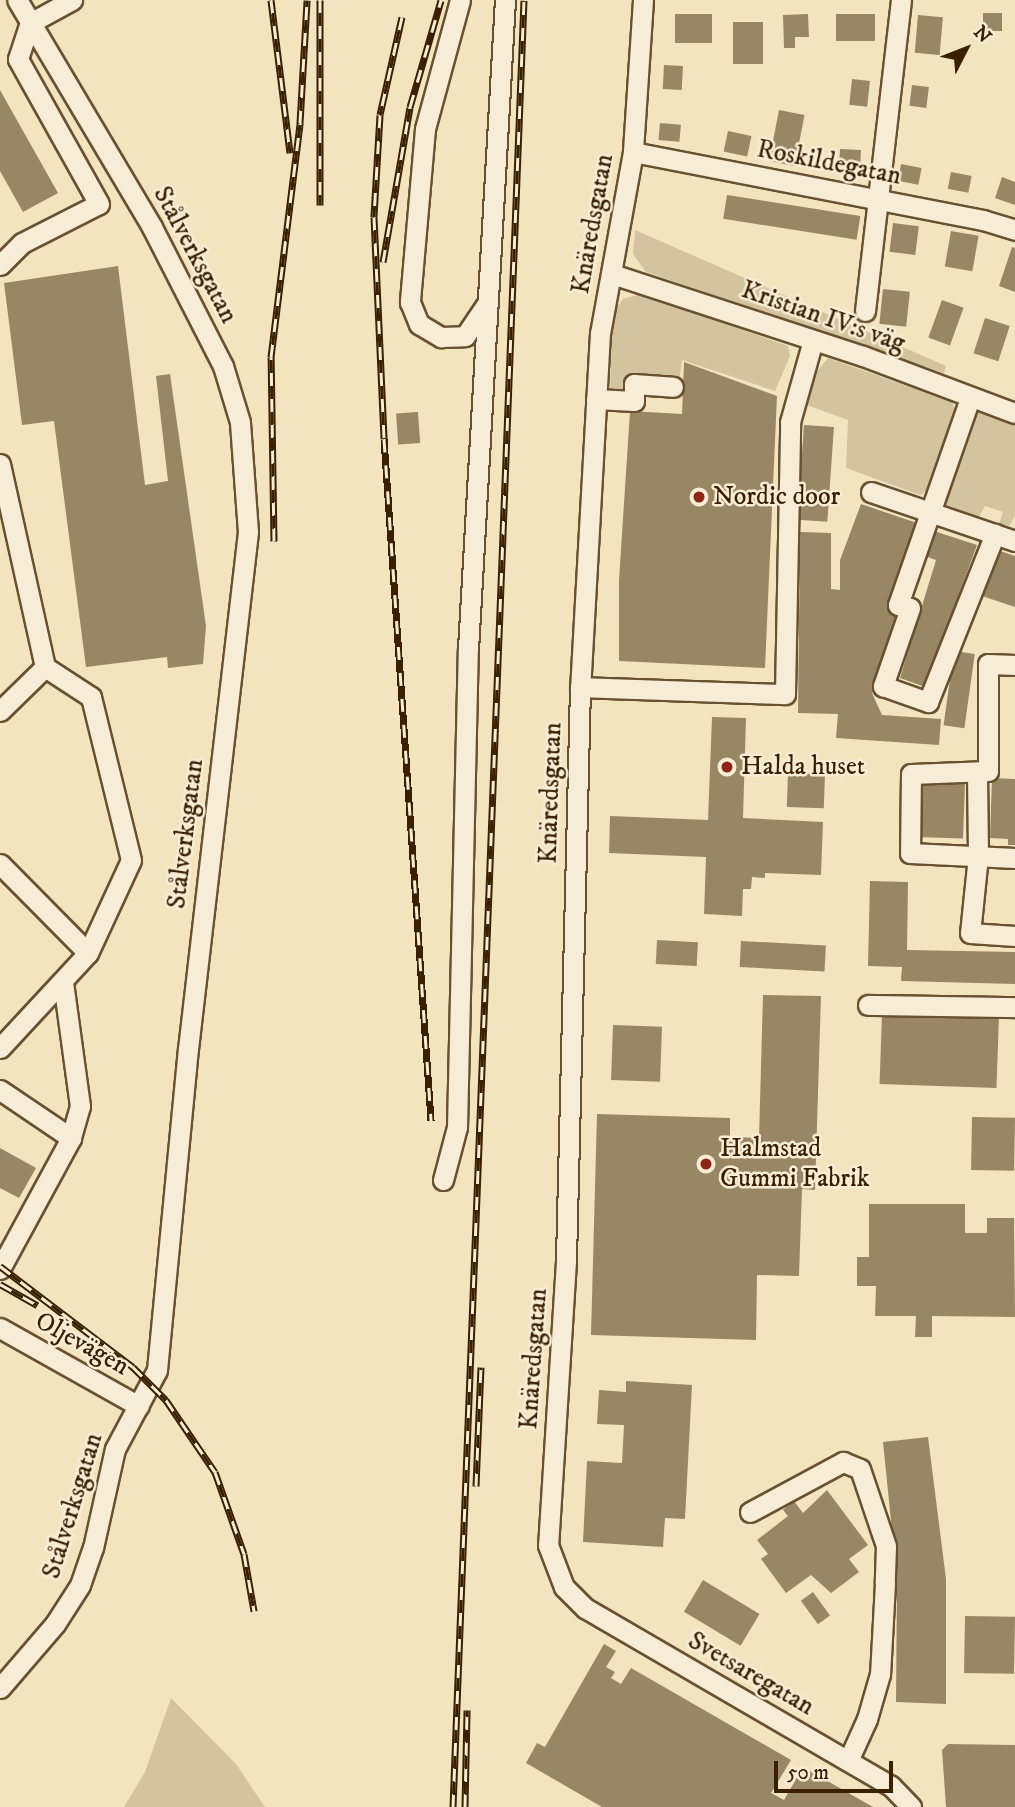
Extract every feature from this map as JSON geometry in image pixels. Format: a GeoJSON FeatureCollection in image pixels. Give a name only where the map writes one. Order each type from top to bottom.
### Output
{"type":"FeatureCollection","features":[{"type":"Feature","properties":{"kind":"street","name":"Stålverksgatan"},"geometry":{"type":"LineString","coordinates":[[0,1688],[55,1625],[80,1585],[93,1548],[115,1449],[152,1383],[161,1347],[189,1036],[248,532],[247,473],[240,422],[227,377],[199,313],[17,0]]}},
{"type":"Feature","properties":{"kind":"street"},"geometry":{"type":"LineString","coordinates":[[0,265],[22,243],[99,204],[18,58],[30,23],[72,0]]}},
{"type":"Feature","properties":{"kind":"street"},"geometry":{"type":"LineString","coordinates":[[460,0],[425,129],[410,302],[419,324],[441,337],[465,336],[488,302]]}},
{"type":"Feature","properties":{"kind":"street"},"geometry":{"type":"LineString","coordinates":[[443,1180],[457,1127],[468,649],[505,0]]}},
{"type":"Feature","properties":{"kind":"street","name":"Knäredsgatan"},"geometry":{"type":"LineString","coordinates":[[564,1587],[548,1545],[566,1261],[580,687],[600,333],[633,152],[643,0]]}},
{"type":"Feature","properties":{"kind":"street"},"geometry":{"type":"LineString","coordinates":[[865,311],[901,0]]}},
{"type":"Feature","properties":{"kind":"street","name":"Roskildegatan"},"geometry":{"type":"LineString","coordinates":[[633,152],[877,199],[1015,230]]}},
{"type":"Feature","properties":{"kind":"street","name":"Kristian IV:s väg"},"geometry":{"type":"LineString","coordinates":[[612,274],[813,340],[1015,414]]}},
{"type":"Feature","properties":{"kind":"street"},"geometry":{"type":"LineString","coordinates":[[580,687],[785,694],[790,422],[813,340]]}},
{"type":"Feature","properties":{"kind":"street"},"geometry":{"type":"LineString","coordinates":[[596,399],[634,401],[634,384],[673,387]]}},
{"type":"Feature","properties":{"kind":"street"},"geometry":{"type":"LineString","coordinates":[[970,398],[898,605],[909,608],[883,686],[928,702],[995,534]]}},
{"type":"Feature","properties":{"kind":"street"},"geometry":{"type":"LineString","coordinates":[[0,464],[45,667],[91,697],[131,860],[88,953],[0,1048]]}},
{"type":"Feature","properties":{"kind":"street"},"geometry":{"type":"LineString","coordinates":[[871,492],[1015,541]]}},
{"type":"Feature","properties":{"kind":"street"},"geometry":{"type":"LineString","coordinates":[[1015,665],[988,664],[988,771],[911,774],[910,853],[1015,858]]}},
{"type":"Feature","properties":{"kind":"street"},"geometry":{"type":"LineString","coordinates":[[0,711],[45,667]]}},
{"type":"Feature","properties":{"kind":"street"},"geometry":{"type":"LineString","coordinates":[[977,772],[978,856],[970,933],[1015,936]]}},
{"type":"Feature","properties":{"kind":"street"},"geometry":{"type":"LineString","coordinates":[[0,864],[88,953]]}},
{"type":"Feature","properties":{"kind":"street"},"geometry":{"type":"LineString","coordinates":[[0,1269],[71,1138],[80,1106],[63,982]]}},
{"type":"Feature","properties":{"kind":"street"},"geometry":{"type":"LineString","coordinates":[[868,1005],[1015,1007]]}},
{"type":"Feature","properties":{"kind":"street"},"geometry":{"type":"LineString","coordinates":[[0,1090],[71,1138]]}},
{"type":"Feature","properties":{"kind":"street","name":"Oljevägen"},"geometry":{"type":"LineString","coordinates":[[0,1328],[139,1406]]}},
{"type":"Feature","properties":{"kind":"street"},"geometry":{"type":"LineString","coordinates":[[750,1512],[842,1462],[860,1469],[886,1546],[885,1583],[880,1674],[867,1719],[848,1760]]}},
{"type":"Feature","properties":{"kind":"street","name":"Svetsaregatan"},"geometry":{"type":"LineString","coordinates":[[564,1587],[585,1608],[891,1786],[911,1807]]}},
{"type":"Feature","properties":{"kind":"shaded area"},"geometry":{"type":"Polygon","coordinates":[[[635,230],[946,366],[944,373],[646,272],[633,254],[635,230]]]}},
{"type":"Feature","properties":{"kind":"shaded area"},"geometry":{"type":"Polygon","coordinates":[[[641,294],[788,346],[790,356],[775,391],[682,360],[680,377],[631,375],[630,389],[610,390],[613,313],[623,299],[641,294]]]}},
{"type":"Feature","properties":{"kind":"shaded area"},"geometry":{"type":"Polygon","coordinates":[[[828,358],[952,402],[955,409],[928,490],[920,495],[846,468],[848,420],[807,405],[814,375],[828,358]]]}},
{"type":"Feature","properties":{"kind":"shaded area"},"geometry":{"type":"Polygon","coordinates":[[[974,411],[1015,423],[1015,516],[1009,526],[999,524],[1003,512],[985,506],[979,517],[943,504],[974,411]]]}},
{"type":"Feature","properties":{"kind":"shaded area"},"geometry":{"type":"Polygon","coordinates":[[[171,1698],[236,1764],[265,1807],[124,1807],[145,1772],[171,1698]]]}},
{"type":"Feature","properties":{"kind":"building"},"geometry":{"type":"Polygon","coordinates":[[[983,13],[1002,13],[1002,31],[983,31],[983,13]]]}},
{"type":"Feature","properties":{"kind":"building"},"geometry":{"type":"Polygon","coordinates":[[[675,14],[712,14],[712,43],[675,43],[675,14]]]}},
{"type":"Feature","properties":{"kind":"building"},"geometry":{"type":"Polygon","coordinates":[[[808,14],[809,37],[795,37],[795,48],[784,48],[783,15],[808,14]]]}},
{"type":"Feature","properties":{"kind":"building"},"geometry":{"type":"Polygon","coordinates":[[[836,14],[875,14],[875,41],[836,41],[836,14]]]}},
{"type":"Feature","properties":{"kind":"building"},"geometry":{"type":"Polygon","coordinates":[[[918,15],[943,17],[940,55],[915,53],[918,15]]]}},
{"type":"Feature","properties":{"kind":"building"},"geometry":{"type":"Polygon","coordinates":[[[733,22],[763,22],[763,64],[733,64],[733,22]]]}},
{"type":"Feature","properties":{"kind":"building"},"geometry":{"type":"Polygon","coordinates":[[[664,65],[683,66],[682,90],[663,89],[664,65]]]}},
{"type":"Feature","properties":{"kind":"building"},"geometry":{"type":"Polygon","coordinates":[[[852,79],[870,81],[867,107],[849,105],[852,79]]]}},
{"type":"Feature","properties":{"kind":"building"},"geometry":{"type":"Polygon","coordinates":[[[912,85],[929,87],[926,108],[909,106],[912,85]]]}},
{"type":"Feature","properties":{"kind":"building"},"geometry":{"type":"Polygon","coordinates":[[[0,90],[58,193],[23,212],[0,171],[0,90]]]}},
{"type":"Feature","properties":{"kind":"building"},"geometry":{"type":"Polygon","coordinates":[[[779,110],[805,115],[795,166],[769,161],[779,110]]]}},
{"type":"Feature","properties":{"kind":"building"},"geometry":{"type":"Polygon","coordinates":[[[660,123],[681,125],[679,142],[659,140],[660,123]]]}},
{"type":"Feature","properties":{"kind":"building"},"geometry":{"type":"Polygon","coordinates":[[[728,131],[751,136],[747,157],[724,152],[728,131]]]}},
{"type":"Feature","properties":{"kind":"building"},"geometry":{"type":"Polygon","coordinates":[[[840,149],[861,150],[860,172],[839,171],[840,149]]]}},
{"type":"Feature","properties":{"kind":"building"},"geometry":{"type":"Polygon","coordinates":[[[901,164],[922,168],[918,185],[898,181],[901,164]]]}},
{"type":"Feature","properties":{"kind":"building"},"geometry":{"type":"Polygon","coordinates":[[[951,172],[972,176],[968,193],[948,189],[951,172]]]}},
{"type":"Feature","properties":{"kind":"building"},"geometry":{"type":"Polygon","coordinates":[[[1002,177],[1015,182],[1015,205],[995,198],[1002,177]]]}},
{"type":"Feature","properties":{"kind":"building"},"geometry":{"type":"Polygon","coordinates":[[[727,195],[860,216],[857,240],[723,219],[727,195]]]}},
{"type":"Feature","properties":{"kind":"building"},"geometry":{"type":"Polygon","coordinates":[[[893,223],[919,226],[915,255],[889,252],[893,223]]]}},
{"type":"Feature","properties":{"kind":"building"},"geometry":{"type":"Polygon","coordinates":[[[951,231],[979,236],[972,271],[945,266],[951,231]]]}},
{"type":"Feature","properties":{"kind":"building"},"geometry":{"type":"Polygon","coordinates":[[[1012,247],[1015,248],[1015,292],[999,286],[1012,247]]]}},
{"type":"Feature","properties":{"kind":"building"},"geometry":{"type":"Polygon","coordinates":[[[118,266],[145,485],[168,481],[156,376],[170,374],[206,626],[203,664],[168,668],[167,657],[86,667],[54,421],[22,425],[4,283],[118,266]]]}},
{"type":"Feature","properties":{"kind":"building"},"geometry":{"type":"Polygon","coordinates":[[[883,289],[910,292],[906,327],[879,324],[883,289]]]}},
{"type":"Feature","properties":{"kind":"building"},"geometry":{"type":"Polygon","coordinates":[[[942,300],[964,308],[950,345],[928,338],[942,300]]]}},
{"type":"Feature","properties":{"kind":"building"},"geometry":{"type":"Polygon","coordinates":[[[985,318],[1010,326],[998,361],[974,353],[985,318]]]}},
{"type":"Feature","properties":{"kind":"building","name":"Nordic door"},"geometry":{"type":"Polygon","coordinates":[[[684,362],[777,396],[765,668],[619,661],[619,580],[630,411],[682,414],[684,362]]]}},
{"type":"Feature","properties":{"kind":"building"},"geometry":{"type":"Polygon","coordinates":[[[418,412],[420,443],[398,444],[396,414],[418,412]]]}},
{"type":"Feature","properties":{"kind":"building"},"geometry":{"type":"Polygon","coordinates":[[[804,425],[834,427],[827,522],[797,520],[804,425]]]}},
{"type":"Feature","properties":{"kind":"building"},"geometry":{"type":"Polygon","coordinates":[[[861,504],[917,523],[900,610],[872,693],[882,715],[941,719],[939,745],[836,738],[838,714],[798,713],[800,532],[831,533],[831,589],[840,590],[840,560],[861,504]]]}},
{"type":"Feature","properties":{"kind":"building"},"geometry":{"type":"Polygon","coordinates":[[[928,529],[977,545],[925,687],[900,678],[936,560],[919,554],[928,529]]]}},
{"type":"Feature","properties":{"kind":"building"},"geometry":{"type":"Polygon","coordinates":[[[997,550],[1015,556],[1015,607],[982,596],[997,550]]]}},
{"type":"Feature","properties":{"kind":"building"},"geometry":{"type":"Polygon","coordinates":[[[954,651],[975,654],[964,728],[944,725],[954,651]]]}},
{"type":"Feature","properties":{"kind":"building","name":"Halda huset"},"geometry":{"type":"Polygon","coordinates":[[[712,717],[746,718],[743,818],[823,822],[821,875],[765,873],[765,878],[752,877],[751,889],[743,889],[742,916],[704,914],[706,857],[609,853],[610,816],[708,820],[712,717]]]}},
{"type":"Feature","properties":{"kind":"building"},"geometry":{"type":"Polygon","coordinates":[[[788,773],[825,774],[824,808],[787,807],[788,773]]]}},
{"type":"Feature","properties":{"kind":"building"},"geometry":{"type":"Polygon","coordinates":[[[992,778],[1015,779],[1015,845],[1008,845],[1008,839],[990,838],[992,778]]]}},
{"type":"Feature","properties":{"kind":"building"},"geometry":{"type":"Polygon","coordinates":[[[918,782],[965,784],[963,839],[916,837],[918,782]]]}},
{"type":"Feature","properties":{"kind":"building"},"geometry":{"type":"Polygon","coordinates":[[[870,881],[908,882],[907,950],[1015,952],[1015,984],[901,981],[902,967],[868,966],[870,881]]]}},
{"type":"Feature","properties":{"kind":"building"},"geometry":{"type":"Polygon","coordinates":[[[657,940],[698,942],[697,966],[656,964],[657,940]]]}},
{"type":"Feature","properties":{"kind":"building"},"geometry":{"type":"Polygon","coordinates":[[[741,941],[826,945],[825,971],[740,967],[741,941]]]}},
{"type":"Feature","properties":{"kind":"building","name":"Halmstad Gummi Fabrik"},"geometry":{"type":"Polygon","coordinates":[[[763,995],[821,996],[815,1190],[802,1189],[799,1276],[757,1275],[756,1340],[591,1335],[597,1114],[730,1118],[730,1137],[759,1138],[763,995]]]}},
{"type":"Feature","properties":{"kind":"building"},"geometry":{"type":"Polygon","coordinates":[[[882,1014],[999,1018],[996,1088],[880,1084],[882,1014]]]}},
{"type":"Feature","properties":{"kind":"building"},"geometry":{"type":"Polygon","coordinates":[[[613,1025],[662,1027],[660,1082],[611,1080],[613,1025]]]}},
{"type":"Feature","properties":{"kind":"building"},"geometry":{"type":"Polygon","coordinates":[[[972,1117],[1015,1118],[1014,1171],[971,1170],[972,1117]]]}},
{"type":"Feature","properties":{"kind":"building"},"geometry":{"type":"Polygon","coordinates":[[[0,1148],[36,1168],[19,1198],[0,1188],[0,1148]]]}},
{"type":"Feature","properties":{"kind":"building"},"geometry":{"type":"Polygon","coordinates":[[[869,1204],[965,1204],[965,1233],[987,1233],[987,1218],[1014,1218],[1015,1317],[932,1316],[932,1337],[915,1337],[916,1316],[875,1316],[876,1286],[857,1286],[857,1257],[869,1257],[869,1204]]]}},
{"type":"Feature","properties":{"kind":"building"},"geometry":{"type":"Polygon","coordinates":[[[626,1381],[692,1385],[685,1519],[665,1518],[663,1547],[583,1542],[587,1461],[622,1463],[624,1425],[597,1424],[599,1390],[626,1392],[626,1381]]]}},
{"type":"Feature","properties":{"kind":"building"},"geometry":{"type":"Polygon","coordinates":[[[928,1437],[946,1579],[946,1704],[896,1702],[897,1580],[883,1442],[928,1437]]]}},
{"type":"Feature","properties":{"kind":"building"},"geometry":{"type":"Polygon","coordinates":[[[827,1490],[868,1545],[849,1559],[859,1572],[831,1593],[811,1575],[786,1593],[761,1559],[768,1554],[757,1540],[788,1516],[783,1510],[794,1501],[803,1513],[827,1490]]]}},
{"type":"Feature","properties":{"kind":"building"},"geometry":{"type":"Polygon","coordinates":[[[703,1580],[760,1614],[741,1646],[684,1612],[703,1580]]]}},
{"type":"Feature","properties":{"kind":"building"},"geometry":{"type":"Polygon","coordinates":[[[813,1592],[830,1615],[818,1624],[801,1601],[813,1592]]]}},
{"type":"Feature","properties":{"kind":"building"},"geometry":{"type":"Polygon","coordinates":[[[965,1616],[1015,1617],[1014,1674],[964,1673],[965,1616]]]}},
{"type":"Feature","properties":{"kind":"building"},"geometry":{"type":"Polygon","coordinates":[[[604,1644],[616,1651],[606,1667],[615,1672],[611,1678],[621,1684],[631,1668],[791,1760],[771,1793],[784,1800],[803,1767],[873,1807],[602,1807],[526,1763],[537,1743],[545,1747],[604,1644]]]}},
{"type":"Feature","properties":{"kind":"building"},"geometry":{"type":"Polygon","coordinates":[[[948,1744],[1015,1745],[1015,1807],[946,1807],[942,1750],[948,1744]]]}},
{"type":"Feature","properties":{"kind":"railway"},"geometry":{"type":"LineString","coordinates":[[271,0],[290,153]]}},
{"type":"Feature","properties":{"kind":"railway"},"geometry":{"type":"LineString","coordinates":[[274,541],[271,357],[300,123],[307,0]]}},
{"type":"Feature","properties":{"kind":"railway"},"geometry":{"type":"LineString","coordinates":[[320,0],[320,205]]}},
{"type":"Feature","properties":{"kind":"railway"},"geometry":{"type":"LineString","coordinates":[[383,262],[410,107],[441,0]]}},
{"type":"Feature","properties":{"kind":"railway"},"geometry":{"type":"LineString","coordinates":[[453,1807],[524,0]]}},
{"type":"Feature","properties":{"kind":"railway"},"geometry":{"type":"LineString","coordinates":[[402,17],[380,115],[374,217],[384,439],[431,1120]]}},
{"type":"Feature","properties":{"kind":"railway"},"geometry":{"type":"LineString","coordinates":[[0,1266],[133,1367],[166,1400],[215,1472],[244,1554],[254,1611]]}},
{"type":"Feature","properties":{"kind":"railway"},"geometry":{"type":"LineString","coordinates":[[0,1284],[37,1305]]}},
{"type":"Feature","properties":{"kind":"railway"},"geometry":{"type":"LineString","coordinates":[[476,1486],[481,1367]]}},
{"type":"Feature","properties":{"kind":"railway"},"geometry":{"type":"LineString","coordinates":[[465,1807],[467,1710]]}},
{"type":"Feature","properties":{"kind":"place","name":"Nordic door"},"geometry":{"type":"Point","coordinates":[699,497]}},
{"type":"Feature","properties":{"kind":"place","name":"Halda huset"},"geometry":{"type":"Point","coordinates":[727,767]}},
{"type":"Feature","properties":{"kind":"place","name":"Halmstad Gummi Fabrik"},"geometry":{"type":"Point","coordinates":[706,1164]}}]}
